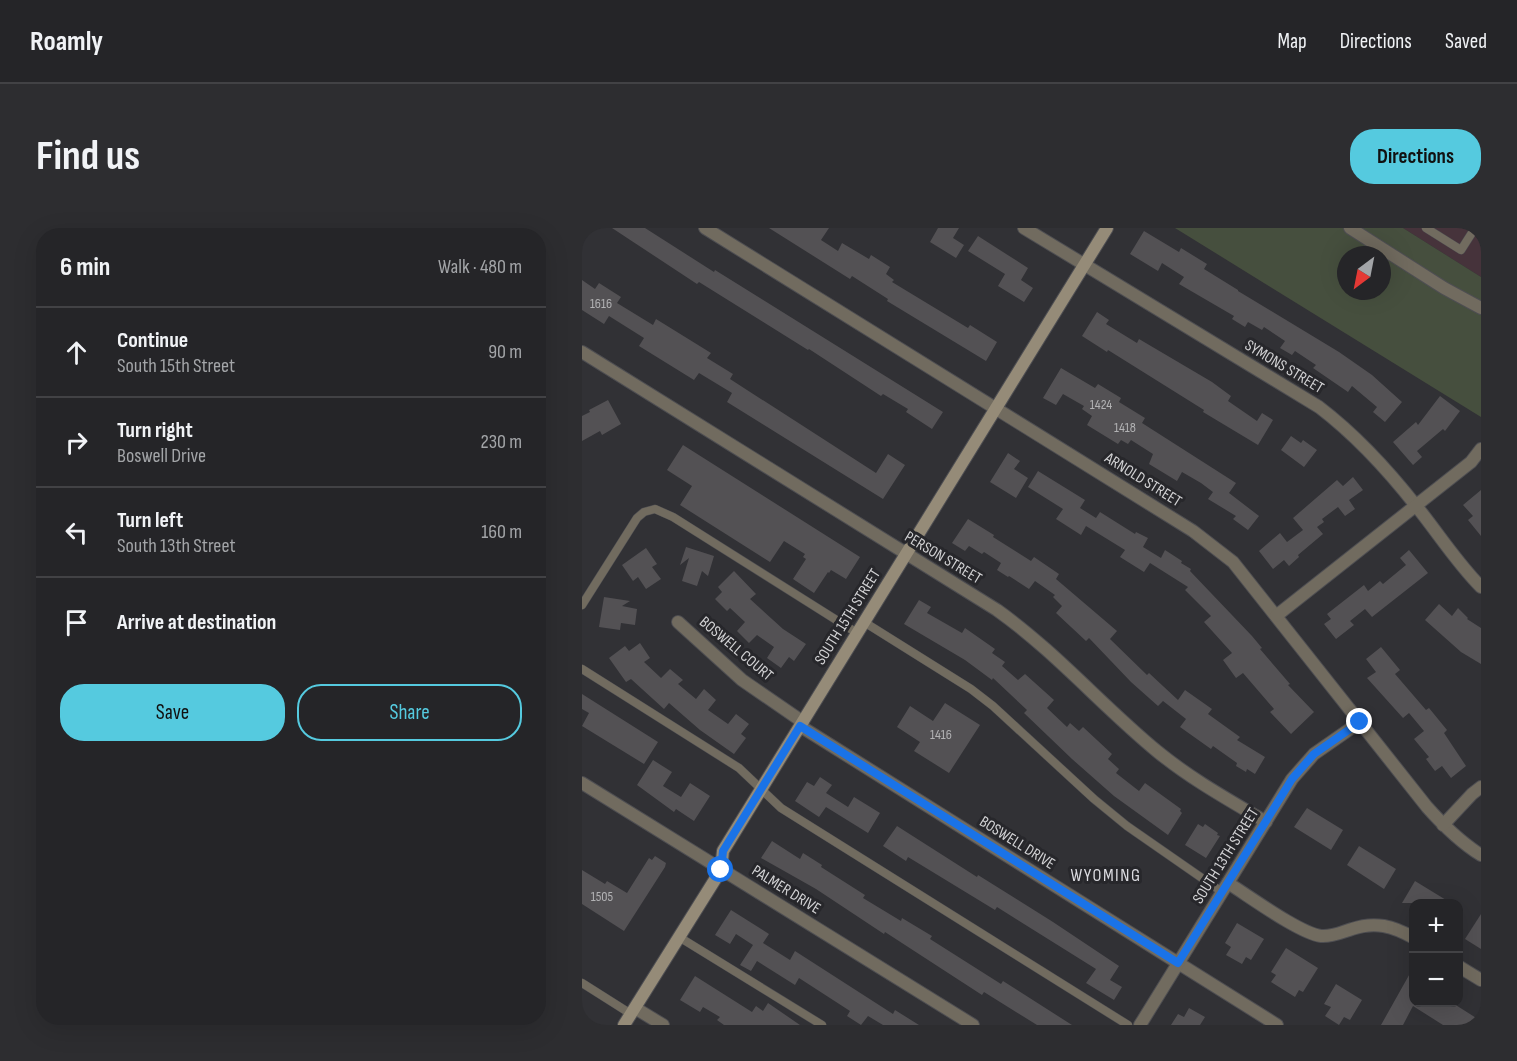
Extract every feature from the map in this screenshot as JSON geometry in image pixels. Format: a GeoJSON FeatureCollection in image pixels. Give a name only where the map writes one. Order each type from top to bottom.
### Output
{"type":"FeatureCollection","features":[{"type":"Feature","properties":{"kind":"main road","name":"SOUTH 15TH STREET"},"geometry":{"type":"LineString","coordinates":[[624,1025],[721,870],[723,851],[1107,228]]}},
{"type":"Feature","properties":{"kind":"street","name":"ARNOLD STREET"},"geometry":{"type":"LineString","coordinates":[[705,228],[1193,531],[1233,562],[1443,825],[1481,855]]}},
{"type":"Feature","properties":{"kind":"street","name":"SYMONS STREET"},"geometry":{"type":"LineString","coordinates":[[1024,228],[1319,407],[1348,429],[1416,505],[1481,587]]}},
{"type":"Feature","properties":{"kind":"street"},"geometry":{"type":"LineString","coordinates":[[1350,228],[1444,288],[1481,308]]}},
{"type":"Feature","properties":{"kind":"street","name":"PERSON STREET"},"geometry":{"type":"LineString","coordinates":[[582,352],[997,610],[1026,631],[1159,753],[1190,776],[1266,822]]}},
{"type":"Feature","properties":{"kind":"street"},"geometry":{"type":"LineString","coordinates":[[1276,616],[1471,462],[1481,449]]}},
{"type":"Feature","properties":{"kind":"street","name":"BOSWELL COURT"},"geometry":{"type":"LineString","coordinates":[[678,622],[742,680],[801,724]]}},
{"type":"Feature","properties":{"kind":"street","name":"SOUTH 13TH STREET"},"geometry":{"type":"LineString","coordinates":[[1140,1025],[1292,779],[1314,754],[1360,722]]}},
{"type":"Feature","properties":{"kind":"street","name":"BOSWELL DRIVE"},"geometry":{"type":"LineString","coordinates":[[801,724],[1277,1025]]}},
{"type":"Feature","properties":{"kind":"street","name":"PALMER DRIVE"},"geometry":{"type":"LineString","coordinates":[[582,783],[973,1025]]}},
{"type":"Feature","properties":{"kind":"street"},"geometry":{"type":"LineString","coordinates":[[1443,825],[1481,787]]}},
{"type":"Feature","properties":{"kind":"street"},"geometry":{"type":"LineString","coordinates":[[1225,888],[1300,928],[1321,936],[1338,934],[1372,924],[1387,925],[1409,936]]}},
{"type":"Feature","properties":{"kind":"street"},"geometry":{"type":"LineString","coordinates":[[1463,969],[1481,980]]}},
{"type":"Feature","properties":{"kind":"street"},"geometry":{"type":"LineString","coordinates":[[633,1011],[663,1025]]}},
{"type":"Feature","properties":{"kind":"lane"},"geometry":{"type":"LineString","coordinates":[[1426,228],[1461,250],[1475,228]]}},
{"type":"Feature","properties":{"kind":"lane"},"geometry":{"type":"LineString","coordinates":[[582,605],[637,518],[644,512],[655,509],[971,689],[993,706],[1094,799],[1152,844],[1225,888]]}},
{"type":"Feature","properties":{"kind":"lane"},"geometry":{"type":"LineString","coordinates":[[582,669],[739,768],[781,808],[1128,1025]]}},
{"type":"Feature","properties":{"kind":"lane"},"geometry":{"type":"LineString","coordinates":[[679,937],[822,1025]]}},
{"type":"Feature","properties":{"kind":"lane"},"geometry":{"type":"LineString","coordinates":[[582,983],[633,1011]]}},
{"type":"Feature","properties":{"kind":"shaded area"},"geometry":{"type":"Polygon","coordinates":[[[1403,228],[1481,228],[1481,277],[1403,228]]]}},
{"type":"Feature","properties":{"kind":"green space"},"geometry":{"type":"Polygon","coordinates":[[[1175,228],[1403,228],[1481,277],[1481,417],[1175,228]]]}},
{"type":"Feature","properties":{"kind":"building"},"geometry":{"type":"Polygon","coordinates":[[[612,228],[645,228],[943,412],[932,429],[906,412],[908,409],[883,394],[881,396],[699,282],[697,284],[612,228]]]}},
{"type":"Feature","properties":{"kind":"building"},"geometry":{"type":"Polygon","coordinates":[[[769,228],[829,228],[821,240],[838,251],[842,243],[869,259],[871,255],[890,267],[886,274],[894,280],[892,282],[968,328],[970,325],[997,342],[986,361],[887,301],[888,299],[852,276],[850,279],[769,228]]]}},
{"type":"Feature","properties":{"kind":"building"},"geometry":{"type":"Polygon","coordinates":[[[938,228],[959,228],[953,238],[964,245],[956,258],[930,242],[938,228]]]}},
{"type":"Feature","properties":{"kind":"building"},"geometry":{"type":"Polygon","coordinates":[[[1144,231],[1179,252],[1181,248],[1207,264],[1204,269],[1339,352],[1372,375],[1402,402],[1385,422],[1373,412],[1377,407],[1352,386],[1348,392],[1313,368],[1316,365],[1295,351],[1292,355],[1280,348],[1285,341],[1264,327],[1262,330],[1248,322],[1245,327],[1232,319],[1234,316],[1179,284],[1184,277],[1162,263],[1158,271],[1130,254],[1144,231]]]}},
{"type":"Feature","properties":{"kind":"building"},"geometry":{"type":"Polygon","coordinates":[[[978,236],[1028,268],[1021,280],[1033,288],[1024,302],[998,286],[1005,274],[968,251],[978,236]]]}},
{"type":"Feature","properties":{"kind":"building"},"geometry":{"type":"Polygon","coordinates":[[[582,280],[595,289],[599,283],[621,297],[617,303],[653,325],[656,319],[711,353],[707,358],[733,374],[730,379],[876,473],[888,454],[905,465],[883,499],[727,402],[732,393],[699,373],[694,380],[639,346],[644,338],[609,316],[604,324],[582,310],[582,280]]]}},
{"type":"Feature","properties":{"kind":"building"},"geometry":{"type":"Polygon","coordinates":[[[1097,312],[1109,320],[1106,324],[1137,343],[1139,339],[1212,382],[1231,396],[1228,401],[1257,421],[1262,413],[1273,420],[1258,445],[1082,336],[1097,312]]]}},
{"type":"Feature","properties":{"kind":"building"},"geometry":{"type":"Polygon","coordinates":[[[1061,368],[1095,388],[1098,384],[1121,398],[1119,402],[1145,418],[1142,423],[1236,483],[1229,493],[1259,516],[1248,530],[1233,519],[1236,516],[1208,499],[1213,492],[1201,483],[1182,472],[1177,481],[1149,464],[1153,454],[1131,440],[1128,444],[1121,440],[1118,444],[1087,425],[1092,416],[1082,409],[1084,406],[1063,394],[1056,405],[1043,398],[1061,368]]]}},
{"type":"Feature","properties":{"kind":"building"},"geometry":{"type":"Polygon","coordinates":[[[1440,396],[1460,411],[1445,431],[1443,429],[1417,451],[1422,457],[1413,465],[1393,442],[1416,422],[1418,425],[1440,396]]]}},
{"type":"Feature","properties":{"kind":"building"},"geometry":{"type":"Polygon","coordinates":[[[608,400],[621,424],[602,435],[600,431],[582,441],[582,416],[608,400]]]}},
{"type":"Feature","properties":{"kind":"building"},"geometry":{"type":"Polygon","coordinates":[[[1291,436],[1301,443],[1303,440],[1317,450],[1304,467],[1281,450],[1291,436]]]}},
{"type":"Feature","properties":{"kind":"building"},"geometry":{"type":"Polygon","coordinates":[[[683,445],[860,557],[846,579],[831,570],[814,593],[793,579],[806,559],[803,557],[805,554],[784,541],[770,562],[680,505],[692,486],[667,470],[683,445]]]}},
{"type":"Feature","properties":{"kind":"building"},"geometry":{"type":"Polygon","coordinates":[[[1008,453],[1020,461],[1014,469],[1028,478],[1016,498],[990,482],[1008,453]]]}},
{"type":"Feature","properties":{"kind":"building"},"geometry":{"type":"Polygon","coordinates":[[[1038,471],[1085,500],[1080,508],[1096,518],[1100,512],[1135,534],[1136,532],[1148,538],[1143,547],[1161,558],[1165,550],[1182,561],[1181,563],[1191,569],[1190,571],[1252,636],[1290,684],[1288,685],[1314,712],[1291,734],[1270,712],[1274,709],[1243,673],[1236,678],[1223,660],[1232,653],[1204,622],[1211,616],[1185,590],[1188,587],[1150,563],[1144,572],[1120,557],[1125,550],[1086,526],[1081,535],[1056,519],[1063,509],[1028,487],[1038,471]]]}},
{"type":"Feature","properties":{"kind":"building"},"geometry":{"type":"Polygon","coordinates":[[[1353,477],[1363,490],[1349,500],[1355,509],[1345,516],[1338,507],[1322,519],[1324,522],[1317,527],[1323,534],[1298,555],[1299,557],[1289,566],[1284,560],[1273,569],[1259,551],[1280,533],[1287,542],[1303,530],[1293,518],[1337,480],[1343,486],[1353,477]]]}},
{"type":"Feature","properties":{"kind":"building"},"geometry":{"type":"Polygon","coordinates":[[[1481,490],[1481,536],[1468,520],[1473,516],[1463,505],[1481,490]]]}},
{"type":"Feature","properties":{"kind":"building"},"geometry":{"type":"Polygon","coordinates":[[[968,519],[1031,561],[1034,557],[1059,574],[1056,579],[1117,631],[1110,639],[1147,675],[1149,673],[1178,700],[1185,690],[1212,709],[1208,714],[1240,737],[1237,740],[1265,757],[1255,774],[1236,766],[1237,763],[1213,746],[1211,749],[1180,727],[1186,719],[1163,701],[1158,706],[1131,682],[1089,638],[1086,641],[1056,613],[1062,606],[1053,597],[1055,595],[1035,581],[1029,589],[1008,577],[997,570],[1001,563],[984,552],[982,554],[969,546],[965,551],[952,543],[968,519]]]}},
{"type":"Feature","properties":{"kind":"building"},"geometry":{"type":"Polygon","coordinates":[[[686,547],[714,556],[708,576],[702,571],[697,586],[682,581],[689,558],[680,565],[686,547]]]}},
{"type":"Feature","properties":{"kind":"building"},"geometry":{"type":"Polygon","coordinates":[[[646,548],[657,564],[652,567],[661,579],[646,589],[638,577],[633,581],[622,565],[646,548]]]}},
{"type":"Feature","properties":{"kind":"building"},"geometry":{"type":"Polygon","coordinates":[[[1409,550],[1428,573],[1372,617],[1365,609],[1350,621],[1354,625],[1336,639],[1324,624],[1331,619],[1327,614],[1364,585],[1368,591],[1380,581],[1383,584],[1406,565],[1400,558],[1409,550]]]}},
{"type":"Feature","properties":{"kind":"building"},"geometry":{"type":"Polygon","coordinates":[[[734,571],[756,594],[750,599],[783,629],[806,644],[794,661],[789,657],[781,668],[767,658],[774,647],[757,635],[749,643],[737,631],[745,622],[730,608],[727,611],[715,599],[722,592],[718,587],[734,571]]]}},
{"type":"Feature","properties":{"kind":"building"},"geometry":{"type":"Polygon","coordinates":[[[604,597],[630,601],[622,606],[637,609],[635,625],[621,623],[620,630],[599,627],[604,597]]]}},
{"type":"Feature","properties":{"kind":"building"},"geometry":{"type":"Polygon","coordinates":[[[919,600],[931,607],[927,613],[962,633],[965,628],[995,649],[992,653],[1005,662],[1002,666],[1018,680],[1025,674],[1054,700],[1047,708],[1067,727],[1070,723],[1079,731],[1083,727],[1112,754],[1108,759],[1119,769],[1116,773],[1139,791],[1145,783],[1181,809],[1182,813],[1168,835],[1114,796],[1072,759],[1024,713],[1027,710],[993,678],[992,680],[965,660],[904,624],[919,600]]]}},
{"type":"Feature","properties":{"kind":"building"},"geometry":{"type":"Polygon","coordinates":[[[1439,604],[1452,616],[1458,608],[1467,619],[1481,628],[1481,664],[1461,652],[1425,620],[1439,604]]]}},
{"type":"Feature","properties":{"kind":"building"},"geometry":{"type":"Polygon","coordinates":[[[640,643],[650,658],[644,662],[661,678],[670,669],[683,680],[678,684],[696,699],[704,689],[716,700],[708,710],[728,724],[736,714],[749,724],[741,734],[746,738],[734,754],[700,730],[669,703],[664,709],[631,679],[626,682],[609,658],[625,646],[629,651],[640,643]]]}},
{"type":"Feature","properties":{"kind":"building"},"geometry":{"type":"Polygon","coordinates":[[[1381,647],[1400,670],[1395,674],[1447,730],[1444,733],[1466,766],[1451,778],[1442,766],[1435,771],[1426,759],[1429,757],[1414,739],[1424,731],[1409,713],[1403,718],[1367,678],[1376,672],[1366,659],[1381,647]]]}},
{"type":"Feature","properties":{"kind":"building"},"geometry":{"type":"Polygon","coordinates":[[[582,694],[658,742],[644,764],[582,726],[589,713],[582,709],[582,694]]]}},
{"type":"Feature","properties":{"kind":"building"},"geometry":{"type":"Polygon","coordinates":[[[945,703],[980,725],[949,773],[914,751],[920,742],[897,727],[910,706],[933,721],[945,703]]]}},
{"type":"Feature","properties":{"kind":"building"},"geometry":{"type":"Polygon","coordinates":[[[653,760],[672,772],[663,786],[681,797],[690,783],[710,796],[694,821],[676,809],[674,812],[637,785],[653,760]]]}},
{"type":"Feature","properties":{"kind":"building"},"geometry":{"type":"Polygon","coordinates":[[[820,777],[832,785],[826,793],[848,807],[854,797],[880,813],[868,833],[826,807],[819,817],[795,801],[807,782],[814,786],[820,777]]]}},
{"type":"Feature","properties":{"kind":"building"},"geometry":{"type":"Polygon","coordinates":[[[1307,808],[1343,830],[1331,850],[1294,827],[1307,808]]]}},
{"type":"Feature","properties":{"kind":"building"},"geometry":{"type":"Polygon","coordinates":[[[1198,824],[1203,827],[1205,824],[1220,836],[1206,858],[1185,845],[1198,824]]]}},
{"type":"Feature","properties":{"kind":"building"},"geometry":{"type":"Polygon","coordinates":[[[897,826],[1053,922],[1119,966],[1110,980],[1122,987],[1114,1000],[1086,983],[1096,969],[997,907],[995,910],[908,857],[906,861],[883,846],[897,826]]]}},
{"type":"Feature","properties":{"kind":"building"},"geometry":{"type":"Polygon","coordinates":[[[772,841],[800,859],[803,853],[865,895],[863,898],[901,921],[902,918],[932,936],[930,939],[1001,984],[1003,981],[1072,1025],[1037,1025],[984,992],[982,995],[816,889],[761,858],[772,841]]]}},
{"type":"Feature","properties":{"kind":"building"},"geometry":{"type":"Polygon","coordinates":[[[1359,846],[1396,869],[1384,889],[1347,865],[1359,846]]]}},
{"type":"Feature","properties":{"kind":"building"},"geometry":{"type":"Polygon","coordinates":[[[655,856],[666,863],[665,867],[624,931],[582,904],[582,870],[605,884],[607,881],[627,893],[649,858],[652,860],[655,856]]]}},
{"type":"Feature","properties":{"kind":"building"},"geometry":{"type":"Polygon","coordinates":[[[1415,881],[1444,899],[1409,899],[1409,903],[1402,903],[1415,881]]]}},
{"type":"Feature","properties":{"kind":"building"},"geometry":{"type":"Polygon","coordinates":[[[731,910],[769,934],[763,943],[790,960],[795,951],[893,1014],[895,1010],[919,1025],[883,1025],[868,1016],[861,1025],[847,1016],[850,1011],[799,978],[795,985],[757,961],[751,971],[740,965],[753,945],[736,934],[730,944],[715,935],[731,910]]]}},
{"type":"Feature","properties":{"kind":"building"},"geometry":{"type":"Polygon","coordinates":[[[1481,914],[1481,949],[1465,939],[1481,914]]]}},
{"type":"Feature","properties":{"kind":"building"},"geometry":{"type":"Polygon","coordinates":[[[1237,923],[1264,939],[1251,960],[1246,957],[1242,964],[1226,955],[1231,947],[1225,943],[1237,923]]]}},
{"type":"Feature","properties":{"kind":"building"},"geometry":{"type":"Polygon","coordinates":[[[1286,948],[1318,968],[1303,992],[1299,990],[1295,997],[1271,982],[1276,975],[1271,972],[1286,948]]]}},
{"type":"Feature","properties":{"kind":"building"},"geometry":{"type":"Polygon","coordinates":[[[1409,975],[1409,1007],[1412,1007],[1403,1025],[1381,1025],[1409,975]]]}},
{"type":"Feature","properties":{"kind":"building"},"geometry":{"type":"Polygon","coordinates":[[[695,976],[752,1012],[756,1006],[763,1011],[768,1003],[800,1025],[724,1025],[717,1020],[720,1017],[703,1007],[700,1012],[680,1000],[695,976]]]}},
{"type":"Feature","properties":{"kind":"building"},"geometry":{"type":"Polygon","coordinates":[[[1336,984],[1362,1000],[1350,1020],[1344,1017],[1339,1025],[1325,1016],[1331,1007],[1324,1004],[1336,984]]]}},
{"type":"Feature","properties":{"kind":"building"},"geometry":{"type":"Polygon","coordinates":[[[1415,1007],[1459,1007],[1481,1021],[1481,1025],[1443,1025],[1415,1007]]]}},
{"type":"Feature","properties":{"kind":"building"},"geometry":{"type":"Polygon","coordinates":[[[1189,1008],[1205,1017],[1200,1025],[1171,1025],[1178,1014],[1184,1017],[1189,1008]]]}},
{"type":"Feature","properties":{"kind":"district","name":"WYOMING"},"geometry":{"type":"Point","coordinates":[1106,875]}},
{"type":"Feature","properties":{"kind":"route"},"geometry":{"type":"LineString","coordinates":[[721,870],[723,851],[800,726],[1178,963],[1292,779],[1314,754],[1360,722]]}}]}
